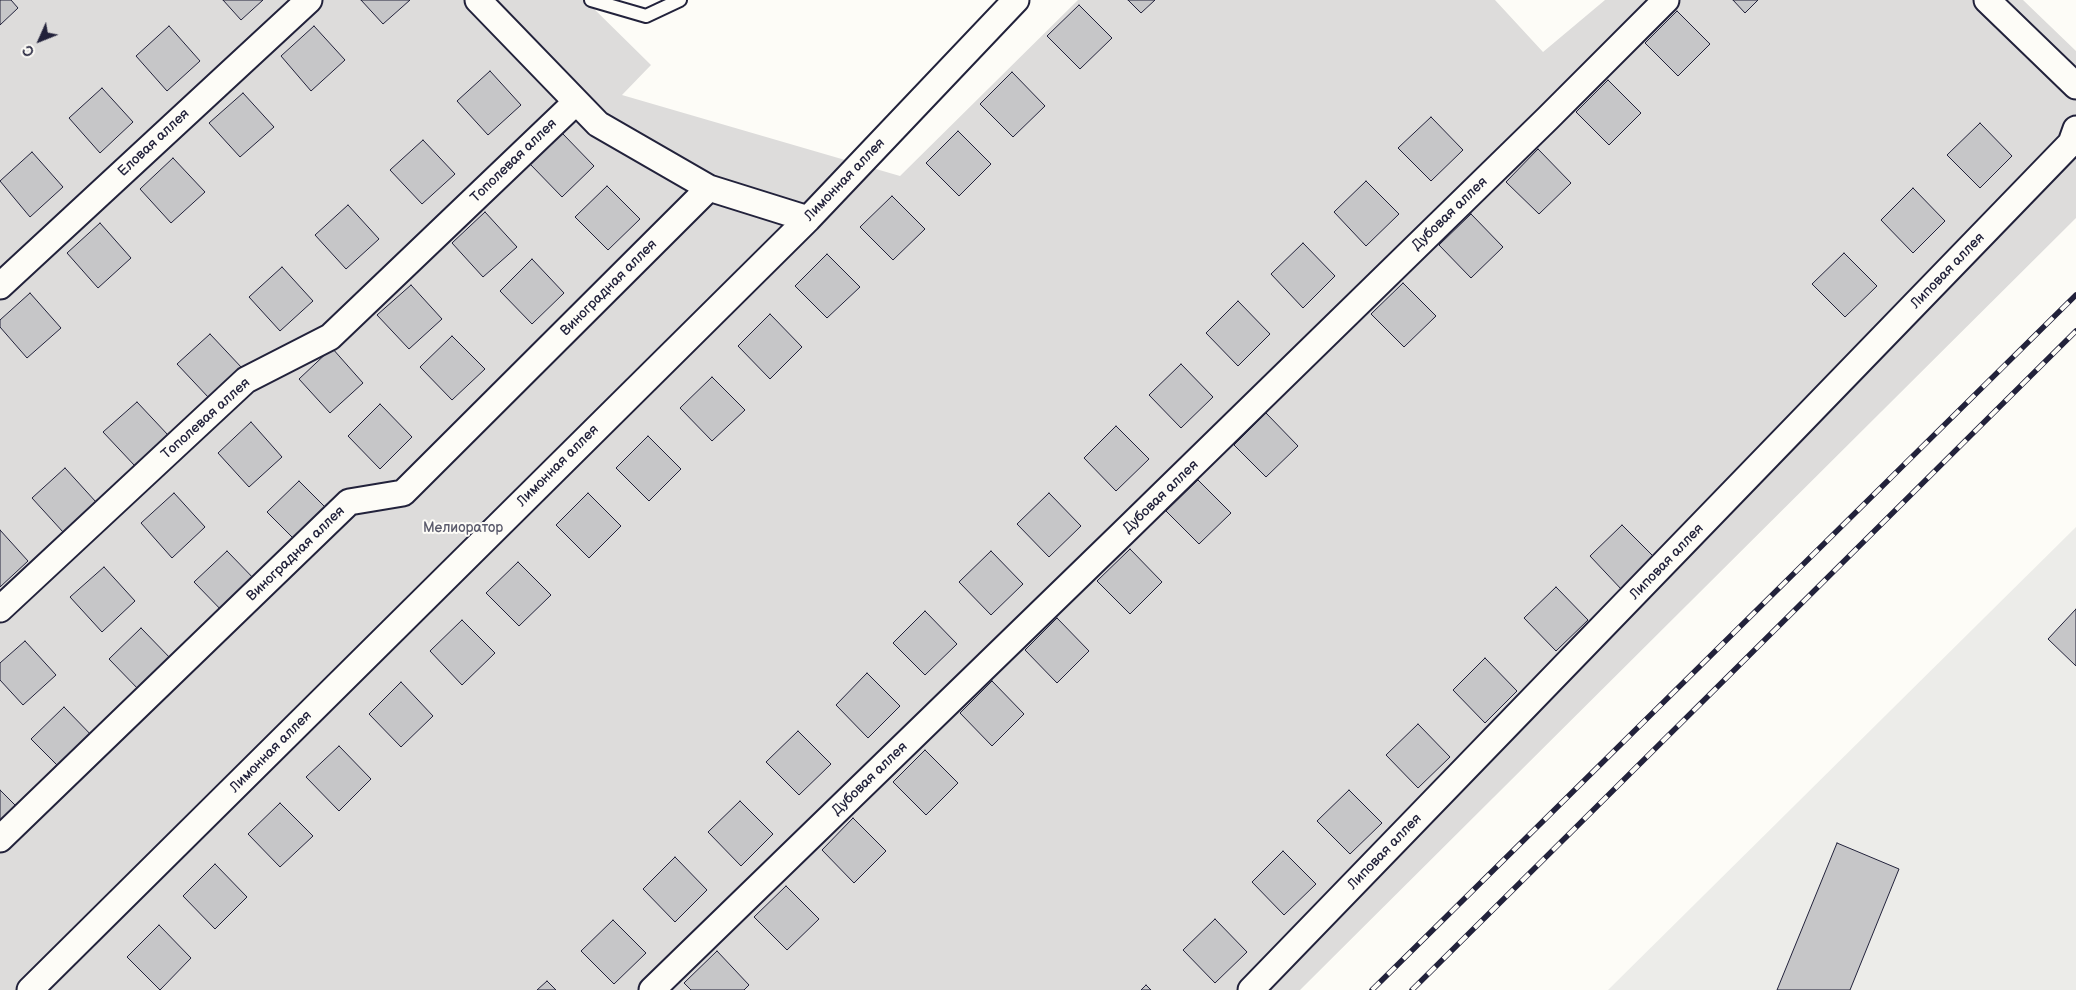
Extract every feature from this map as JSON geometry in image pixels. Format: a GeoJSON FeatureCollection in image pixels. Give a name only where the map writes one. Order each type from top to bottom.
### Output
{"type":"FeatureCollection","features":[{"type":"Feature","properties":{"kind":"street","name":"Еловая аллея"},"geometry":{"type":"LineString","coordinates":[[0,286],[309,0]]}},
{"type":"Feature","properties":{"kind":"street"},"geometry":{"type":"LineString","coordinates":[[478,0],[598,124],[709,188],[808,219]]}},
{"type":"Feature","properties":{"kind":"street","name":"Лимонная аллея"},"geometry":{"type":"LineString","coordinates":[[30,990],[808,219],[1016,0]]}},
{"type":"Feature","properties":{"kind":"street","name":"Дубовая аллея"},"geometry":{"type":"LineString","coordinates":[[652,990],[1180,478],[1666,0]]}},
{"type":"Feature","properties":{"kind":"street"},"geometry":{"type":"LineString","coordinates":[[1987,0],[2076,86]]}},
{"type":"Feature","properties":{"kind":"street","name":"Тополевая аллея"},"geometry":{"type":"LineString","coordinates":[[0,609],[246,380],[330,336],[576,102]]}},
{"type":"Feature","properties":{"kind":"street","name":"Липовая аллея"},"geometry":{"type":"LineString","coordinates":[[1251,990],[2072,143],[2076,129]]}},
{"type":"Feature","properties":{"kind":"street","name":"Виноградная аллея"},"geometry":{"type":"LineString","coordinates":[[0,839],[349,502],[403,493],[709,188]]}},
{"type":"Feature","properties":{"kind":"lane"},"geometry":{"type":"LineString","coordinates":[[591,0],[646,16],[680,0]]}},
{"type":"Feature","properties":{"kind":"shaded area"},"geometry":{"type":"Polygon","coordinates":[[[2076,527],[2076,990],[1608,990],[2076,527]]]}},
{"type":"Feature","properties":{"kind":"green space","name":"Мелиоратор"},"geometry":{"type":"Polygon","coordinates":[[[0,0],[585,0],[651,65],[622,95],[900,176],[1078,0],[1495,0],[1543,52],[1605,0],[2023,0],[2076,51],[2076,218],[1300,990],[0,990],[0,0]]]}},
{"type":"Feature","properties":{"kind":"building"},"geometry":{"type":"Polygon","coordinates":[[[0,0],[11,0],[18,8],[0,25],[0,0]]]}},
{"type":"Feature","properties":{"kind":"building"},"geometry":{"type":"Polygon","coordinates":[[[223,0],[263,0],[241,20],[223,0]]]}},
{"type":"Feature","properties":{"kind":"building"},"geometry":{"type":"Polygon","coordinates":[[[361,0],[410,0],[383,24],[361,0]]]}},
{"type":"Feature","properties":{"kind":"building"},"geometry":{"type":"Polygon","coordinates":[[[1128,0],[1155,0],[1141,13],[1128,0]]]}},
{"type":"Feature","properties":{"kind":"building"},"geometry":{"type":"Polygon","coordinates":[[[1733,0],[1758,0],[1745,13],[1733,0]]]}},
{"type":"Feature","properties":{"kind":"building"},"geometry":{"type":"Polygon","coordinates":[[[1079,5],[1112,38],[1080,69],[1047,36],[1079,5]]]}},
{"type":"Feature","properties":{"kind":"building"},"geometry":{"type":"Polygon","coordinates":[[[1677,11],[1710,44],[1678,76],[1645,43],[1677,11]]]}},
{"type":"Feature","properties":{"kind":"building"},"geometry":{"type":"Polygon","coordinates":[[[169,26],[200,61],[167,91],[136,56],[169,26]]]}},
{"type":"Feature","properties":{"kind":"building"},"geometry":{"type":"Polygon","coordinates":[[[314,26],[345,60],[311,91],[281,56],[314,26]]]}},
{"type":"Feature","properties":{"kind":"building"},"geometry":{"type":"Polygon","coordinates":[[[490,71],[521,105],[488,135],[457,101],[490,71]]]}},
{"type":"Feature","properties":{"kind":"building"},"geometry":{"type":"Polygon","coordinates":[[[1012,72],[1045,106],[1013,137],[980,104],[1012,72]]]}},
{"type":"Feature","properties":{"kind":"building"},"geometry":{"type":"Polygon","coordinates":[[[1608,80],[1641,113],[1609,145],[1576,112],[1608,80]]]}},
{"type":"Feature","properties":{"kind":"building"},"geometry":{"type":"Polygon","coordinates":[[[102,88],[133,122],[100,153],[69,118],[102,88]]]}},
{"type":"Feature","properties":{"kind":"building"},"geometry":{"type":"Polygon","coordinates":[[[243,93],[274,127],[240,157],[209,123],[243,93]]]}},
{"type":"Feature","properties":{"kind":"building"},"geometry":{"type":"Polygon","coordinates":[[[1431,117],[1463,150],[1431,181],[1398,148],[1431,117]]]}},
{"type":"Feature","properties":{"kind":"building"},"geometry":{"type":"Polygon","coordinates":[[[1980,123],[2012,156],[1980,188],[1947,155],[1980,123]]]}},
{"type":"Feature","properties":{"kind":"building"},"geometry":{"type":"Polygon","coordinates":[[[958,131],[991,164],[959,196],[926,163],[958,131]]]}},
{"type":"Feature","properties":{"kind":"building"},"geometry":{"type":"Polygon","coordinates":[[[562,133],[594,166],[562,197],[530,164],[562,133]]]}},
{"type":"Feature","properties":{"kind":"building"},"geometry":{"type":"Polygon","coordinates":[[[423,140],[455,174],[422,204],[390,170],[423,140]]]}},
{"type":"Feature","properties":{"kind":"building"},"geometry":{"type":"Polygon","coordinates":[[[1538,149],[1571,183],[1539,214],[1506,182],[1538,149]]]}},
{"type":"Feature","properties":{"kind":"building"},"geometry":{"type":"Polygon","coordinates":[[[32,152],[63,187],[30,217],[0,181],[32,152]]]}},
{"type":"Feature","properties":{"kind":"building"},"geometry":{"type":"Polygon","coordinates":[[[173,158],[205,192],[171,223],[140,189],[173,158]]]}},
{"type":"Feature","properties":{"kind":"building"},"geometry":{"type":"Polygon","coordinates":[[[1366,181],[1399,214],[1366,246],[1334,212],[1366,181]]]}},
{"type":"Feature","properties":{"kind":"building"},"geometry":{"type":"Polygon","coordinates":[[[607,186],[640,219],[608,250],[575,217],[607,186]]]}},
{"type":"Feature","properties":{"kind":"building"},"geometry":{"type":"Polygon","coordinates":[[[1913,188],[1945,221],[1913,253],[1881,220],[1913,188]]]}},
{"type":"Feature","properties":{"kind":"building"},"geometry":{"type":"Polygon","coordinates":[[[892,196],[925,229],[893,260],[860,227],[892,196]]]}},
{"type":"Feature","properties":{"kind":"building"},"geometry":{"type":"Polygon","coordinates":[[[348,205],[379,239],[346,269],[315,235],[348,205]]]}},
{"type":"Feature","properties":{"kind":"building"},"geometry":{"type":"Polygon","coordinates":[[[485,212],[517,247],[483,277],[452,243],[485,212]]]}},
{"type":"Feature","properties":{"kind":"building"},"geometry":{"type":"Polygon","coordinates":[[[1471,214],[1503,247],[1471,278],[1439,245],[1471,214]]]}},
{"type":"Feature","properties":{"kind":"building"},"geometry":{"type":"Polygon","coordinates":[[[100,223],[131,258],[98,288],[67,253],[100,223]]]}},
{"type":"Feature","properties":{"kind":"building"},"geometry":{"type":"Polygon","coordinates":[[[1303,243],[1335,276],[1303,308],[1271,274],[1303,243]]]}},
{"type":"Feature","properties":{"kind":"building"},"geometry":{"type":"Polygon","coordinates":[[[1844,253],[1877,286],[1845,317],[1812,284],[1844,253]]]}},
{"type":"Feature","properties":{"kind":"building"},"geometry":{"type":"Polygon","coordinates":[[[827,254],[860,287],[827,318],[795,286],[827,254]]]}},
{"type":"Feature","properties":{"kind":"building"},"geometry":{"type":"Polygon","coordinates":[[[532,259],[564,293],[532,324],[500,291],[532,259]]]}},
{"type":"Feature","properties":{"kind":"building"},"geometry":{"type":"Polygon","coordinates":[[[282,267],[313,301],[280,331],[249,297],[282,267]]]}},
{"type":"Feature","properties":{"kind":"building"},"geometry":{"type":"Polygon","coordinates":[[[1403,283],[1436,316],[1404,347],[1371,314],[1403,283]]]}},
{"type":"Feature","properties":{"kind":"building"},"geometry":{"type":"Polygon","coordinates":[[[411,285],[442,319],[409,349],[377,315],[411,285]]]}},
{"type":"Feature","properties":{"kind":"building"},"geometry":{"type":"Polygon","coordinates":[[[30,293],[61,328],[27,358],[0,327],[0,320],[30,293]]]}},
{"type":"Feature","properties":{"kind":"building"},"geometry":{"type":"Polygon","coordinates":[[[1238,301],[1270,334],[1238,366],[1206,333],[1238,301]]]}},
{"type":"Feature","properties":{"kind":"building"},"geometry":{"type":"Polygon","coordinates":[[[770,314],[802,347],[770,379],[738,346],[770,314]]]}},
{"type":"Feature","properties":{"kind":"building"},"geometry":{"type":"Polygon","coordinates":[[[210,334],[242,368],[209,398],[177,364],[210,334]]]}},
{"type":"Feature","properties":{"kind":"building"},"geometry":{"type":"Polygon","coordinates":[[[452,336],[485,369],[452,400],[420,367],[452,336]]]}},
{"type":"Feature","properties":{"kind":"building"},"geometry":{"type":"Polygon","coordinates":[[[332,348],[363,383],[330,413],[299,379],[332,348]]]}},
{"type":"Feature","properties":{"kind":"building"},"geometry":{"type":"Polygon","coordinates":[[[1181,364],[1213,397],[1181,428],[1149,395],[1181,364]]]}},
{"type":"Feature","properties":{"kind":"building"},"geometry":{"type":"Polygon","coordinates":[[[712,377],[745,410],[712,441],[680,408],[712,377]]]}},
{"type":"Feature","properties":{"kind":"building"},"geometry":{"type":"Polygon","coordinates":[[[137,402],[168,435],[135,466],[103,432],[137,402]]]}},
{"type":"Feature","properties":{"kind":"building"},"geometry":{"type":"Polygon","coordinates":[[[380,404],[412,437],[380,469],[348,436],[380,404]]]}},
{"type":"Feature","properties":{"kind":"building"},"geometry":{"type":"Polygon","coordinates":[[[1266,413],[1298,446],[1266,477],[1234,445],[1266,413]]]}},
{"type":"Feature","properties":{"kind":"building"},"geometry":{"type":"Polygon","coordinates":[[[251,422],[282,457],[249,487],[218,453],[251,422]]]}},
{"type":"Feature","properties":{"kind":"building"},"geometry":{"type":"Polygon","coordinates":[[[1116,426],[1149,459],[1116,491],[1084,458],[1116,426]]]}},
{"type":"Feature","properties":{"kind":"building"},"geometry":{"type":"Polygon","coordinates":[[[648,436],[681,469],[649,501],[616,468],[648,436]]]}},
{"type":"Feature","properties":{"kind":"building"},"geometry":{"type":"Polygon","coordinates":[[[65,468],[96,502],[63,532],[32,498],[65,468]]]}},
{"type":"Feature","properties":{"kind":"building"},"geometry":{"type":"Polygon","coordinates":[[[1198,480],[1231,513],[1199,544],[1166,511],[1198,480]]]}},
{"type":"Feature","properties":{"kind":"building"},"geometry":{"type":"Polygon","coordinates":[[[299,481],[332,514],[300,545],[267,512],[299,481]]]}},
{"type":"Feature","properties":{"kind":"building"},"geometry":{"type":"Polygon","coordinates":[[[174,493],[205,527],[172,558],[141,523],[174,493]]]}},
{"type":"Feature","properties":{"kind":"building"},"geometry":{"type":"Polygon","coordinates":[[[588,493],[621,526],[589,558],[556,525],[588,493]]]}},
{"type":"Feature","properties":{"kind":"building"},"geometry":{"type":"Polygon","coordinates":[[[1049,493],[1081,526],[1049,557],[1017,524],[1049,493]]]}},
{"type":"Feature","properties":{"kind":"building"},"geometry":{"type":"Polygon","coordinates":[[[1622,525],[1655,558],[1622,590],[1590,556],[1622,525]]]}},
{"type":"Feature","properties":{"kind":"building"},"geometry":{"type":"Polygon","coordinates":[[[0,530],[28,561],[0,587],[0,530]]]}},
{"type":"Feature","properties":{"kind":"building"},"geometry":{"type":"Polygon","coordinates":[[[1130,549],[1162,582],[1130,614],[1097,581],[1130,549]]]}},
{"type":"Feature","properties":{"kind":"building"},"geometry":{"type":"Polygon","coordinates":[[[227,551],[259,584],[227,616],[194,582],[227,551]]]}},
{"type":"Feature","properties":{"kind":"building"},"geometry":{"type":"Polygon","coordinates":[[[991,551],[1023,584],[991,615],[959,582],[991,551]]]}},
{"type":"Feature","properties":{"kind":"building"},"geometry":{"type":"Polygon","coordinates":[[[518,562],[551,595],[519,626],[486,593],[518,562]]]}},
{"type":"Feature","properties":{"kind":"building"},"geometry":{"type":"Polygon","coordinates":[[[104,567],[135,601],[102,632],[70,597],[104,567]]]}},
{"type":"Feature","properties":{"kind":"building"},"geometry":{"type":"Polygon","coordinates":[[[1556,587],[1588,620],[1556,651],[1524,618],[1556,587]]]}},
{"type":"Feature","properties":{"kind":"building"},"geometry":{"type":"Polygon","coordinates":[[[2076,609],[2076,666],[2048,639],[2076,609]]]}},
{"type":"Feature","properties":{"kind":"building"},"geometry":{"type":"Polygon","coordinates":[[[925,611],[957,644],[925,675],[893,643],[925,611]]]}},
{"type":"Feature","properties":{"kind":"building"},"geometry":{"type":"Polygon","coordinates":[[[1057,618],[1089,651],[1057,683],[1025,650],[1057,618]]]}},
{"type":"Feature","properties":{"kind":"building"},"geometry":{"type":"Polygon","coordinates":[[[462,620],[495,653],[462,685],[430,651],[462,620]]]}},
{"type":"Feature","properties":{"kind":"building"},"geometry":{"type":"Polygon","coordinates":[[[141,628],[173,661],[141,692],[109,659],[141,628]]]}},
{"type":"Feature","properties":{"kind":"building"},"geometry":{"type":"Polygon","coordinates":[[[25,641],[56,675],[23,705],[0,680],[0,663],[25,641]]]}},
{"type":"Feature","properties":{"kind":"building"},"geometry":{"type":"Polygon","coordinates":[[[1485,658],[1517,691],[1485,723],[1453,690],[1485,658]]]}},
{"type":"Feature","properties":{"kind":"building"},"geometry":{"type":"Polygon","coordinates":[[[867,673],[900,706],[868,738],[836,705],[867,673]]]}},
{"type":"Feature","properties":{"kind":"building"},"geometry":{"type":"Polygon","coordinates":[[[992,681],[1024,714],[992,746],[960,713],[992,681]]]}},
{"type":"Feature","properties":{"kind":"building"},"geometry":{"type":"Polygon","coordinates":[[[401,682],[433,716],[401,747],[369,714],[401,682]]]}},
{"type":"Feature","properties":{"kind":"building"},"geometry":{"type":"Polygon","coordinates":[[[64,707],[96,740],[64,772],[31,739],[64,707]]]}},
{"type":"Feature","properties":{"kind":"building"},"geometry":{"type":"Polygon","coordinates":[[[1418,724],[1450,757],[1418,788],[1386,755],[1418,724]]]}},
{"type":"Feature","properties":{"kind":"building"},"geometry":{"type":"Polygon","coordinates":[[[798,731],[831,764],[799,795],[766,762],[798,731]]]}},
{"type":"Feature","properties":{"kind":"building"},"geometry":{"type":"Polygon","coordinates":[[[339,746],[371,779],[339,811],[306,777],[339,746]]]}},
{"type":"Feature","properties":{"kind":"building"},"geometry":{"type":"Polygon","coordinates":[[[925,750],[958,783],[926,815],[893,782],[925,750]]]}},
{"type":"Feature","properties":{"kind":"building"},"geometry":{"type":"Polygon","coordinates":[[[0,790],[21,811],[0,832],[0,790]]]}},
{"type":"Feature","properties":{"kind":"building"},"geometry":{"type":"Polygon","coordinates":[[[1349,790],[1382,823],[1350,854],[1317,821],[1349,790]]]}},
{"type":"Feature","properties":{"kind":"building"},"geometry":{"type":"Polygon","coordinates":[[[740,801],[773,834],[741,866],[708,832],[740,801]]]}},
{"type":"Feature","properties":{"kind":"building"},"geometry":{"type":"Polygon","coordinates":[[[280,803],[313,836],[280,867],[248,834],[280,803]]]}},
{"type":"Feature","properties":{"kind":"building"},"geometry":{"type":"Polygon","coordinates":[[[853,818],[886,851],[854,883],[822,850],[853,818]]]}},
{"type":"Feature","properties":{"kind":"building"},"geometry":{"type":"Polygon","coordinates":[[[1837,843],[1899,869],[1850,990],[1777,990],[1837,843]]]}},
{"type":"Feature","properties":{"kind":"building"},"geometry":{"type":"Polygon","coordinates":[[[1283,851],[1316,884],[1284,915],[1252,882],[1283,851]]]}},
{"type":"Feature","properties":{"kind":"building"},"geometry":{"type":"Polygon","coordinates":[[[675,857],[707,890],[675,922],[643,889],[675,857]]]}},
{"type":"Feature","properties":{"kind":"building"},"geometry":{"type":"Polygon","coordinates":[[[215,864],[247,897],[215,929],[183,896],[215,864]]]}},
{"type":"Feature","properties":{"kind":"building"},"geometry":{"type":"Polygon","coordinates":[[[786,886],[819,919],[787,950],[754,917],[786,886]]]}},
{"type":"Feature","properties":{"kind":"building"},"geometry":{"type":"Polygon","coordinates":[[[1215,919],[1247,952],[1215,983],[1183,950],[1215,919]]]}},
{"type":"Feature","properties":{"kind":"building"},"geometry":{"type":"Polygon","coordinates":[[[613,920],[646,953],[614,984],[581,951],[613,920]]]}},
{"type":"Feature","properties":{"kind":"building"},"geometry":{"type":"Polygon","coordinates":[[[159,925],[191,958],[160,990],[127,957],[159,925]]]}},
{"type":"Feature","properties":{"kind":"building"},"geometry":{"type":"Polygon","coordinates":[[[717,951],[749,985],[744,990],[691,990],[684,983],[717,951]]]}},
{"type":"Feature","properties":{"kind":"building"},"geometry":{"type":"Polygon","coordinates":[[[547,981],[556,990],[537,990],[547,981]]]}},
{"type":"Feature","properties":{"kind":"building"},"geometry":{"type":"Polygon","coordinates":[[[1146,985],[1151,990],[1141,990],[1146,985]]]}},
{"type":"Feature","properties":{"kind":"railway"},"geometry":{"type":"LineString","coordinates":[[1372,990],[2076,295]]}},
{"type":"Feature","properties":{"kind":"railway"},"geometry":{"type":"LineString","coordinates":[[1412,990],[2076,331]]}}]}
